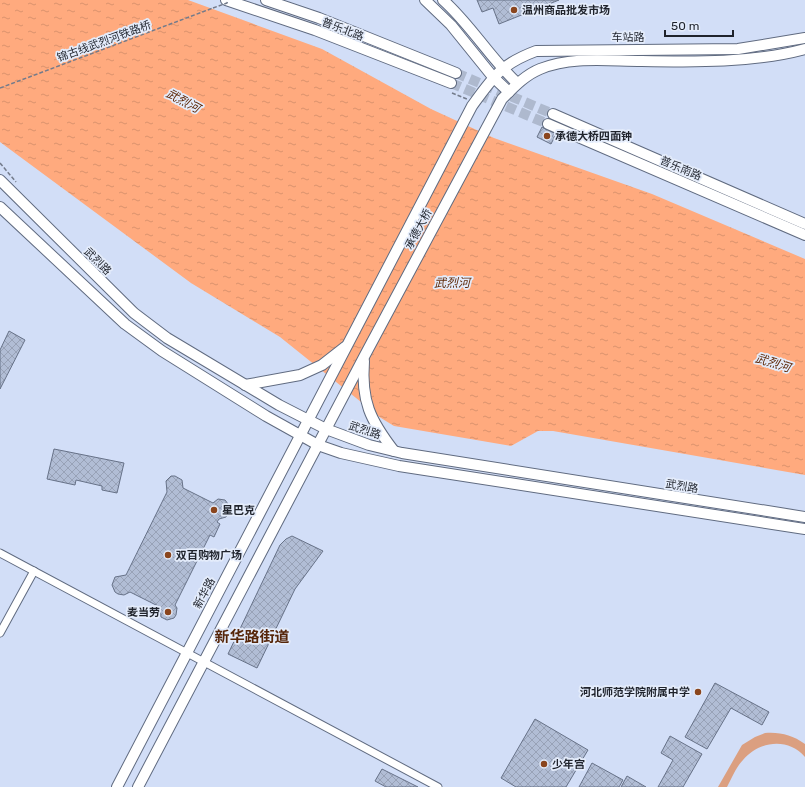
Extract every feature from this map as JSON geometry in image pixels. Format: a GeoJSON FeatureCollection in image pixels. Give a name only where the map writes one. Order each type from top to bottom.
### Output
{"type":"FeatureCollection","features":[{"type":"Feature","properties":{"kind":"main road","name":"普乐北路"},"geometry":{"type":"LineString","coordinates":[[227,0],[315,30],[451,83]]}},
{"type":"Feature","properties":{"kind":"main road","name":"普乐北路"},"geometry":{"type":"LineString","coordinates":[[268,0],[319,18],[456,73]]}},
{"type":"Feature","properties":{"kind":"main road"},"geometry":{"type":"LineString","coordinates":[[240,4],[268,0]]}},
{"type":"Feature","properties":{"kind":"main road"},"geometry":{"type":"LineString","coordinates":[[425,0],[451,25],[493,77],[509,92],[517,84],[539,69],[567,60],[670,62],[738,59],[793,52],[805,48]]}},
{"type":"Feature","properties":{"kind":"main road"},"geometry":{"type":"LineString","coordinates":[[443,0],[472,28],[502,69],[517,84]]}},
{"type":"Feature","properties":{"kind":"main road","name":"车站路"},"geometry":{"type":"LineString","coordinates":[[472,106],[493,77],[502,69],[515,59],[536,51],[738,50],[805,38]]}},
{"type":"Feature","properties":{"kind":"main road","name":"承德大桥"},"geometry":{"type":"LineString","coordinates":[[365,355],[492,115],[509,92]]}},
{"type":"Feature","properties":{"kind":"main road","name":"承德大桥"},"geometry":{"type":"LineString","coordinates":[[346,346],[472,106]]}},
{"type":"Feature","properties":{"kind":"main road","name":"普乐南路"},"geometry":{"type":"LineString","coordinates":[[553,114],[805,224]]}},
{"type":"Feature","properties":{"kind":"main road","name":"普乐南路"},"geometry":{"type":"LineString","coordinates":[[548,124],[805,236]]}},
{"type":"Feature","properties":{"kind":"main road","name":"武烈路"},"geometry":{"type":"LineString","coordinates":[[0,180],[134,313],[167,338],[245,385],[326,429],[369,445],[394,451],[532,475],[805,517]]}},
{"type":"Feature","properties":{"kind":"main road"},"geometry":{"type":"LineString","coordinates":[[0,207],[125,324],[162,351],[266,416],[318,445],[341,453],[399,466],[805,529]]}},
{"type":"Feature","properties":{"kind":"main road"},"geometry":{"type":"LineString","coordinates":[[245,385],[300,375],[322,365],[346,346]]}},
{"type":"Feature","properties":{"kind":"main road","name":"新华路"},"geometry":{"type":"LineString","coordinates":[[117,787],[346,346]]}},
{"type":"Feature","properties":{"kind":"main road"},"geometry":{"type":"LineString","coordinates":[[138,787],[365,355]]}},
{"type":"Feature","properties":{"kind":"main road"},"geometry":{"type":"LineString","coordinates":[[365,355],[363,379],[368,412],[380,433],[394,451]]}},
{"type":"Feature","properties":{"kind":"street"},"geometry":{"type":"LineString","coordinates":[[0,553],[438,787]]}},
{"type":"Feature","properties":{"kind":"street"},"geometry":{"type":"LineString","coordinates":[[0,633],[34,571]]}},
{"type":"Feature","properties":{"kind":"path","name":"锦古线武烈河铁路桥"},"geometry":{"type":"LineString","coordinates":[[0,88],[227,3],[227,0]]}},
{"type":"Feature","properties":{"kind":"path"},"geometry":{"type":"LineString","coordinates":[[0,163],[17,182]]}},
{"type":"Feature","properties":{"kind":"shaded area"},"geometry":{"type":"Polygon","coordinates":[[[765,733],[776,733],[791,736],[805,744],[805,757],[790,746],[782,744],[765,745],[757,749],[743,760],[736,769],[727,787],[718,787],[742,745],[765,733]]]}},
{"type":"Feature","properties":{"kind":"water","name":"武烈河"},"geometry":{"type":"Polygon","coordinates":[[[0,0],[188,0],[322,49],[431,109],[494,138],[652,194],[805,259],[805,475],[553,431],[538,431],[511,446],[394,426],[381,418],[280,337],[191,283],[0,142],[0,0]]]}},
{"type":"Feature","properties":{"kind":"building","name":"温州商品批发市场"},"geometry":{"type":"Polygon","coordinates":[[[477,0],[559,0],[499,24],[493,8],[482,12],[477,0]]]}},
{"type":"Feature","properties":{"kind":"building","name":"承德大桥四面钟"},"geometry":{"type":"Polygon","coordinates":[[[542,127],[556,134],[551,144],[537,137],[542,127]]]}},
{"type":"Feature","properties":{"kind":"building"},"geometry":{"type":"Polygon","coordinates":[[[9,331],[25,340],[0,389],[0,350],[9,331]]]}},
{"type":"Feature","properties":{"kind":"building"},"geometry":{"type":"Polygon","coordinates":[[[54,449],[124,463],[117,493],[102,490],[102,486],[76,480],[75,485],[47,479],[54,449]]]}},
{"type":"Feature","properties":{"kind":"building","name":"双百购物广场"},"geometry":{"type":"Polygon","coordinates":[[[171,476],[175,476],[182,480],[183,488],[213,503],[218,499],[225,500],[231,508],[226,517],[219,519],[217,522],[220,524],[214,537],[210,535],[175,605],[177,608],[176,615],[174,618],[167,620],[161,617],[160,607],[130,592],[124,595],[118,594],[115,592],[112,585],[115,577],[126,575],[167,492],[166,481],[171,476]]]}},
{"type":"Feature","properties":{"kind":"building"},"geometry":{"type":"Polygon","coordinates":[[[292,536],[323,551],[295,589],[257,668],[228,654],[280,545],[292,536]]]}},
{"type":"Feature","properties":{"kind":"building"},"geometry":{"type":"Polygon","coordinates":[[[715,683],[769,712],[762,725],[731,708],[707,749],[685,737],[715,683]]]}},
{"type":"Feature","properties":{"kind":"building","name":"少年宫"},"geometry":{"type":"Polygon","coordinates":[[[535,719],[588,750],[566,787],[516,787],[501,778],[535,719]]]}},
{"type":"Feature","properties":{"kind":"building"},"geometry":{"type":"Polygon","coordinates":[[[670,736],[702,754],[683,787],[658,787],[673,760],[661,753],[670,736]]]}},
{"type":"Feature","properties":{"kind":"building"},"geometry":{"type":"Polygon","coordinates":[[[592,763],[623,780],[619,787],[579,787],[592,763]]]}},
{"type":"Feature","properties":{"kind":"building"},"geometry":{"type":"Polygon","coordinates":[[[382,769],[418,787],[386,787],[375,781],[382,769]]]}},
{"type":"Feature","properties":{"kind":"building"},"geometry":{"type":"Polygon","coordinates":[[[627,776],[646,787],[621,787],[627,776]]]}},
{"type":"Feature","properties":{"kind":"tunnel"},"geometry":{"type":"LineString","coordinates":[[456,73],[553,114]]}},
{"type":"Feature","properties":{"kind":"tunnel"},"geometry":{"type":"LineString","coordinates":[[451,83],[548,124]]}},
{"type":"Feature","properties":{"kind":"place","name":"温州商品批发市场"},"geometry":{"type":"Point","coordinates":[514,10]}},
{"type":"Feature","properties":{"kind":"place","name":"承德大桥四面钟"},"geometry":{"type":"Point","coordinates":[547,136]}},
{"type":"Feature","properties":{"kind":"place","name":"星巴克"},"geometry":{"type":"Point","coordinates":[214,510]}},
{"type":"Feature","properties":{"kind":"place","name":"双百购物广场"},"geometry":{"type":"Point","coordinates":[168,555]}},
{"type":"Feature","properties":{"kind":"place","name":"麦当劳"},"geometry":{"type":"Point","coordinates":[168,612]}},
{"type":"Feature","properties":{"kind":"place","name":"河北师范学院附属中学"},"geometry":{"type":"Point","coordinates":[698,692]}},
{"type":"Feature","properties":{"kind":"place","name":"少年宫"},"geometry":{"type":"Point","coordinates":[544,764]}},
{"type":"Feature","properties":{"kind":"district","name":"新华路街道"},"geometry":{"type":"Point","coordinates":[252,637]}}]}
